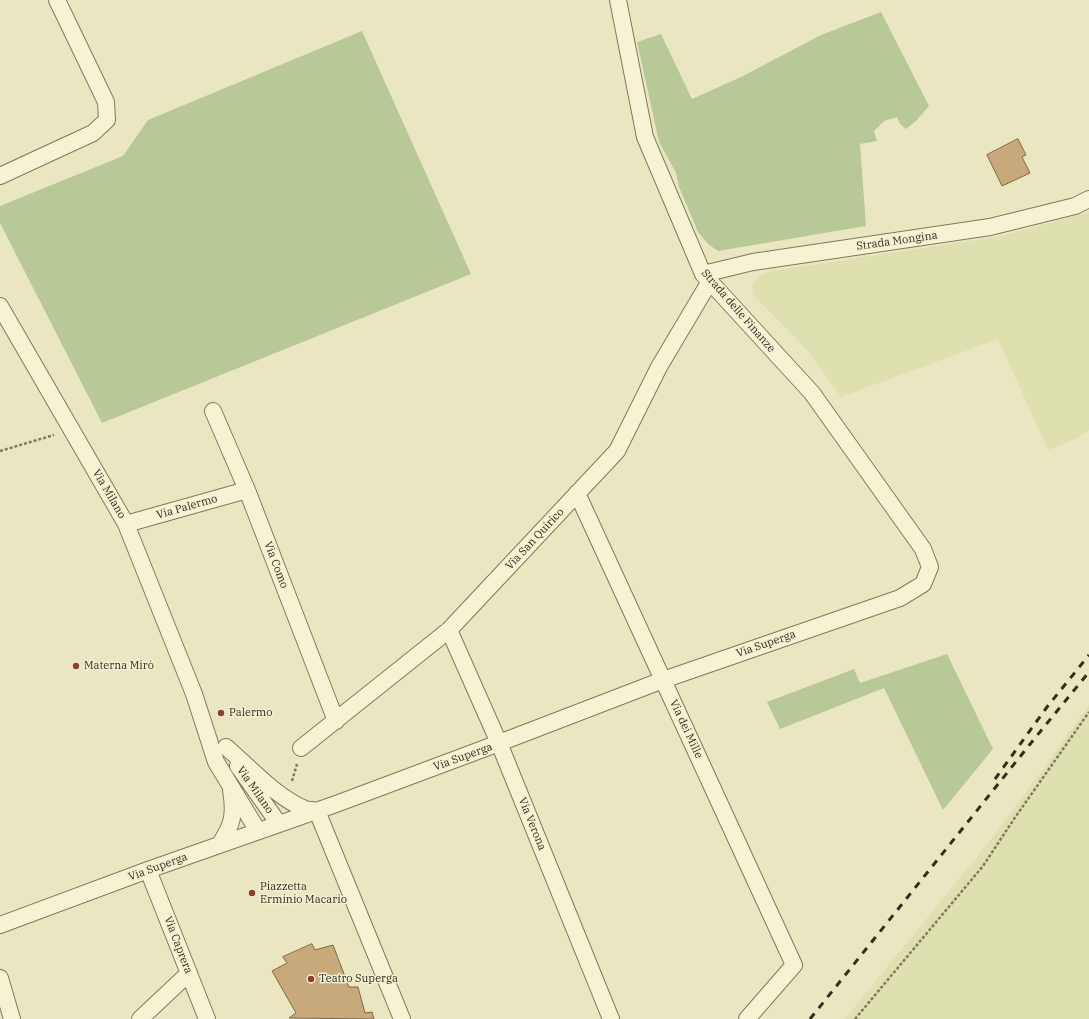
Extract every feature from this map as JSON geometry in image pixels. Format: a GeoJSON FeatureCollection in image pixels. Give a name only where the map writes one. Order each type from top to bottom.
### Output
{"type":"FeatureCollection","features":[{"type":"Feature","properties":{"kind":"street"},"geometry":{"type":"LineString","coordinates":[[0,176],[93,133],[106,120],[106,102],[57,0]]}},
{"type":"Feature","properties":{"kind":"street","name":"Strada delle Finanze"},"geometry":{"type":"LineString","coordinates":[[618,0],[645,137],[706,278],[812,393],[922,548],[930,567],[923,584]]}},
{"type":"Feature","properties":{"kind":"street","name":"Strada Mongina"},"geometry":{"type":"LineString","coordinates":[[706,278],[753,262],[990,227],[1076,206],[1089,199]]}},
{"type":"Feature","properties":{"kind":"street","name":"Via San Quirico"},"geometry":{"type":"LineString","coordinates":[[301,748],[449,630],[617,451],[706,278]]}},
{"type":"Feature","properties":{"kind":"street","name":"Via Milano"},"geometry":{"type":"LineString","coordinates":[[0,306],[126,524],[194,694],[216,762],[258,831]]}},
{"type":"Feature","properties":{"kind":"street","name":"Via Como"},"geometry":{"type":"LineString","coordinates":[[213,411],[247,490],[336,721]]}},
{"type":"Feature","properties":{"kind":"street","name":"Via Palermo"},"geometry":{"type":"LineString","coordinates":[[126,524],[247,490]]}},
{"type":"Feature","properties":{"kind":"street","name":"Via dei Mille"},"geometry":{"type":"LineString","coordinates":[[577,494],[794,965],[747,1019]]}},
{"type":"Feature","properties":{"kind":"street","name":"Via Superga"},"geometry":{"type":"LineString","coordinates":[[0,925],[148,870],[317,811],[663,680],[900,598],[923,584]]}},
{"type":"Feature","properties":{"kind":"street","name":"Via Verona"},"geometry":{"type":"LineString","coordinates":[[449,630],[499,743],[611,1019]]}},
{"type":"Feature","properties":{"kind":"street","name":"Via Milano"},"geometry":{"type":"LineString","coordinates":[[194,694],[240,770],[279,824]]}},
{"type":"Feature","properties":{"kind":"street"},"geometry":{"type":"LineString","coordinates":[[226,747],[269,786],[287,799],[306,810],[317,811],[402,1019]]}},
{"type":"Feature","properties":{"kind":"street"},"geometry":{"type":"LineString","coordinates":[[219,845],[232,822],[234,805],[231,787]]}},
{"type":"Feature","properties":{"kind":"street","name":"Via Caprera"},"geometry":{"type":"LineString","coordinates":[[148,870],[207,1019]]}},
{"type":"Feature","properties":{"kind":"street"},"geometry":{"type":"LineString","coordinates":[[140,1019],[189,973]]}},
{"type":"Feature","properties":{"kind":"street"},"geometry":{"type":"LineString","coordinates":[[0,978],[12,1019]]}},
{"type":"Feature","properties":{"kind":"path"},"geometry":{"type":"LineString","coordinates":[[0,451],[71,429]]}},
{"type":"Feature","properties":{"kind":"path"},"geometry":{"type":"LineString","coordinates":[[855,1019],[983,866],[1089,712]]}},
{"type":"Feature","properties":{"kind":"path"},"geometry":{"type":"LineString","coordinates":[[287,799],[301,748]]}},
{"type":"Feature","properties":{"kind":"green space"},"geometry":{"type":"Polygon","coordinates":[[[881,12],[929,106],[916,121],[906,129],[900,124],[897,117],[884,121],[874,131],[877,141],[860,144],[866,226],[718,251],[708,244],[698,232],[679,187],[676,173],[659,142],[637,42],[661,34],[692,99],[741,77],[821,35],[881,12]]]}},
{"type":"Feature","properties":{"kind":"green space"},"geometry":{"type":"Polygon","coordinates":[[[362,31],[471,274],[102,423],[0,223],[0,206],[123,156],[148,120],[362,31]]]}},
{"type":"Feature","properties":{"kind":"green space"},"geometry":{"type":"Polygon","coordinates":[[[1089,212],[1089,430],[1075,439],[1048,450],[998,339],[841,397],[808,351],[754,296],[752,287],[758,276],[772,271],[1002,236],[1089,212]]]}},
{"type":"Feature","properties":{"kind":"green space"},"geometry":{"type":"Polygon","coordinates":[[[947,654],[993,749],[943,810],[884,688],[780,729],[767,702],[854,669],[860,683],[947,654]]]}},
{"type":"Feature","properties":{"kind":"green space"},"geometry":{"type":"Polygon","coordinates":[[[1089,705],[1089,1019],[845,1019],[992,838],[1089,705]]]}},
{"type":"Feature","properties":{"kind":"building"},"geometry":{"type":"Polygon","coordinates":[[[1018,139],[1026,155],[1022,157],[1030,173],[1002,186],[987,155],[1018,139]]]}},
{"type":"Feature","properties":{"kind":"building","name":"Teatro Superga"},"geometry":{"type":"Polygon","coordinates":[[[312,944],[315,950],[333,945],[349,987],[358,987],[365,1013],[372,1012],[374,1019],[289,1018],[296,1013],[272,971],[287,963],[283,957],[312,944]]]}},
{"type":"Feature","properties":{"kind":"railway"},"geometry":{"type":"LineString","coordinates":[[995,779],[1047,707],[1089,655]]}},
{"type":"Feature","properties":{"kind":"railway"},"geometry":{"type":"LineString","coordinates":[[810,1019],[1089,672]]}},
{"type":"Feature","properties":{"kind":"place","name":"Materna Mirò"},"geometry":{"type":"Point","coordinates":[76,666]}},
{"type":"Feature","properties":{"kind":"place","name":"Palermo"},"geometry":{"type":"Point","coordinates":[221,713]}},
{"type":"Feature","properties":{"kind":"place","name":"Piazzetta Erminio Macario"},"geometry":{"type":"Point","coordinates":[252,893]}},
{"type":"Feature","properties":{"kind":"place","name":"Teatro Superga"},"geometry":{"type":"Point","coordinates":[311,979]}}]}
